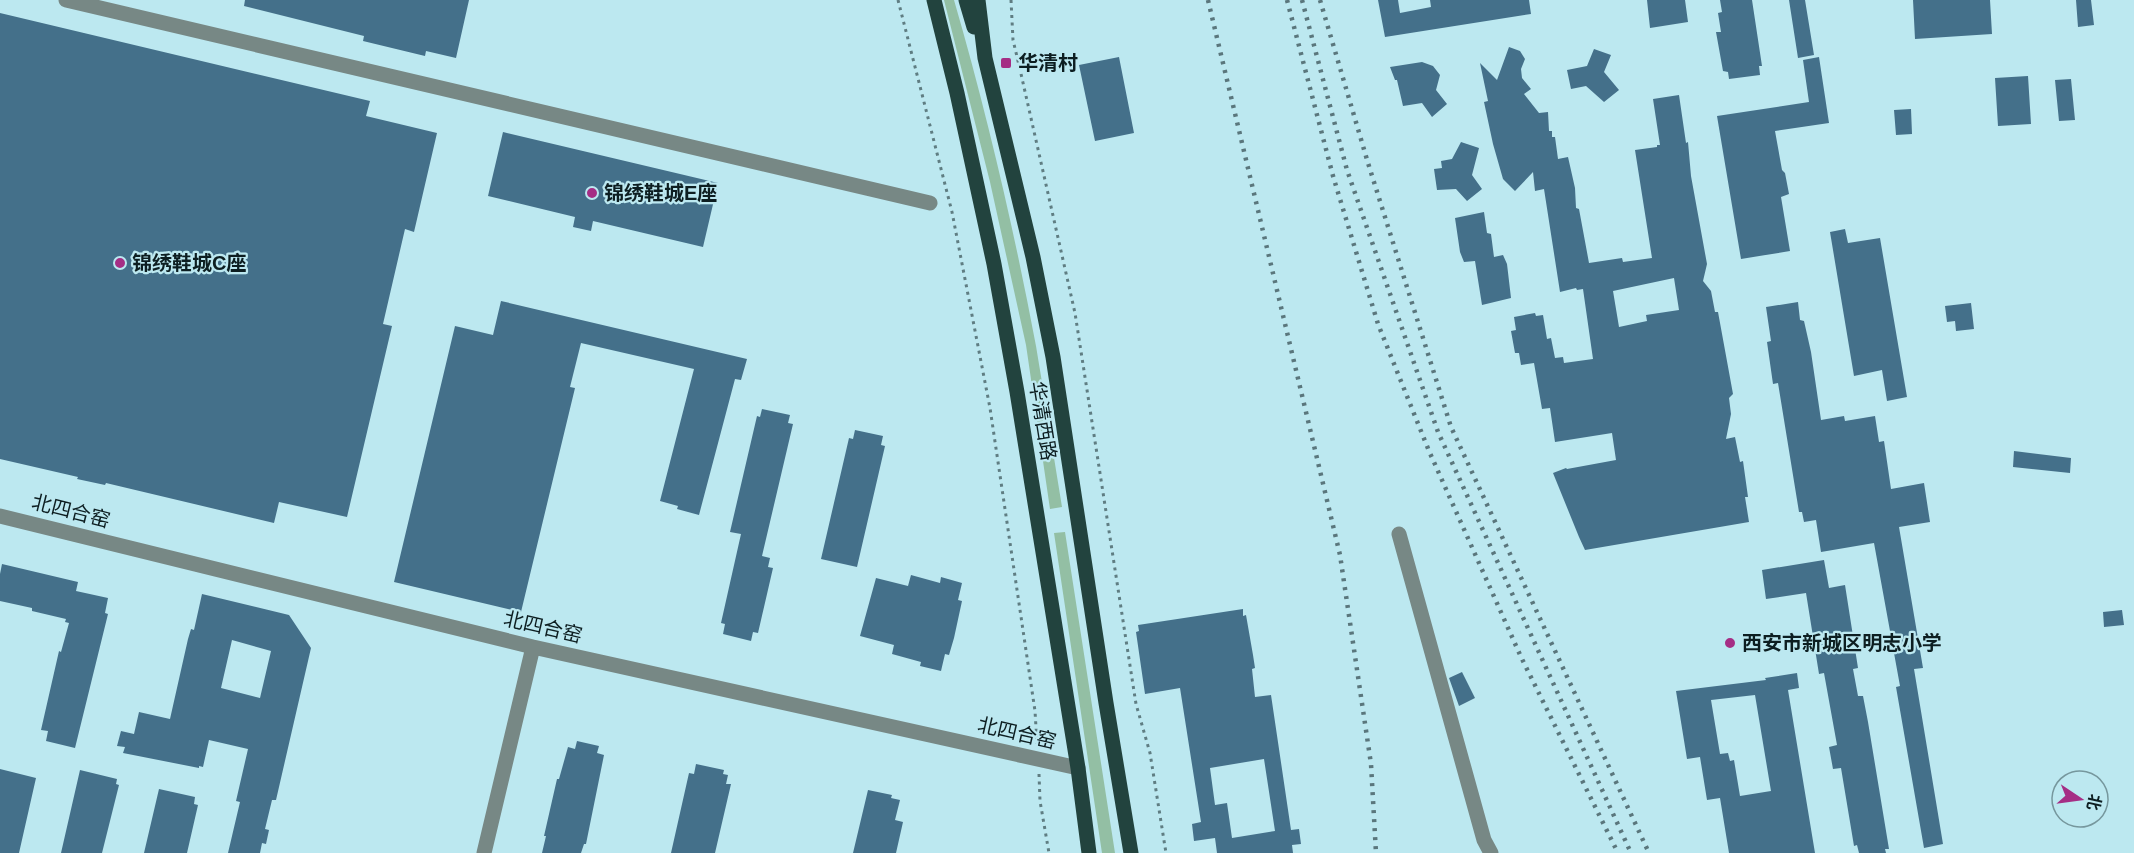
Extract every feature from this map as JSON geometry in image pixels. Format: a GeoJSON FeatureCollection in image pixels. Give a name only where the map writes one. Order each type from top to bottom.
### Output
{"type":"FeatureCollection","features":[{"type":"Feature","properties":{"kind":"main road","name":"华清西路"},"geometry":{"type":"LineString","coordinates":[[934,0],[957,93],[994,264],[1078,768],[1089,853]]}},
{"type":"Feature","properties":{"kind":"main road"},"geometry":{"type":"LineString","coordinates":[[966,0],[985,58]]}},
{"type":"Feature","properties":{"kind":"main road","name":"华清西路"},"geometry":{"type":"LineString","coordinates":[[978,0],[985,58],[1031,245],[1053,357],[1131,853]]}},
{"type":"Feature","properties":{"kind":"street"},"geometry":{"type":"LineString","coordinates":[[66,0],[930,203]]}},
{"type":"Feature","properties":{"kind":"street","name":"北四合窑"},"geometry":{"type":"LineString","coordinates":[[0,516],[533,647],[1078,768]]}},
{"type":"Feature","properties":{"kind":"street"},"geometry":{"type":"LineString","coordinates":[[1399,534],[1481,829],[1491,853]]}},
{"type":"Feature","properties":{"kind":"street"},"geometry":{"type":"LineString","coordinates":[[484,853],[533,647]]}},
{"type":"Feature","properties":{"kind":"path"},"geometry":{"type":"LineString","coordinates":[[898,0],[952,212],[990,408],[1035,711],[1040,801],[1049,853]]}},
{"type":"Feature","properties":{"kind":"path"},"geometry":{"type":"LineString","coordinates":[[1011,0],[1015,48],[1075,313],[1136,704],[1150,753],[1167,853]]}},
{"type":"Feature","properties":{"kind":"green space"},"geometry":{"type":"Polygon","coordinates":[[[944,0],[954,0],[999,172],[1036,346],[1062,507],[1050,509],[1026,345],[990,182],[944,0]]]}},
{"type":"Feature","properties":{"kind":"green space"},"geometry":{"type":"Polygon","coordinates":[[[1065,532],[1115,853],[1102,853],[1054,533],[1065,532]]]}},
{"type":"Feature","properties":{"kind":"building"},"geometry":{"type":"Polygon","coordinates":[[[245,0],[469,0],[456,58],[426,51],[425,56],[363,41],[364,36],[244,6],[245,0]]]}},
{"type":"Feature","properties":{"kind":"building"},"geometry":{"type":"Polygon","coordinates":[[[1378,0],[1398,0],[1400,13],[1431,7],[1430,0],[1529,0],[1531,14],[1385,37],[1378,0]]]}},
{"type":"Feature","properties":{"kind":"building"},"geometry":{"type":"Polygon","coordinates":[[[1647,0],[1685,0],[1688,22],[1650,28],[1647,0]]]}},
{"type":"Feature","properties":{"kind":"building"},"geometry":{"type":"Polygon","coordinates":[[[1720,0],[1752,0],[1762,66],[1759,66],[1760,75],[1729,79],[1728,72],[1723,71],[1716,32],[1721,32],[1718,13],[1722,12],[1720,0]]]}},
{"type":"Feature","properties":{"kind":"building"},"geometry":{"type":"Polygon","coordinates":[[[1789,0],[1805,0],[1814,55],[1798,58],[1789,0]]]}},
{"type":"Feature","properties":{"kind":"building"},"geometry":{"type":"Polygon","coordinates":[[[1913,0],[1990,0],[1992,34],[1915,39],[1913,0]]]}},
{"type":"Feature","properties":{"kind":"building"},"geometry":{"type":"Polygon","coordinates":[[[2076,0],[2091,0],[2094,25],[2078,27],[2076,0]]]}},
{"type":"Feature","properties":{"kind":"building"},"geometry":{"type":"Polygon","coordinates":[[[0,13],[370,101],[366,116],[437,133],[414,232],[405,229],[383,324],[392,326],[347,517],[279,502],[274,523],[106,483],[105,485],[77,479],[78,477],[0,459],[0,13]]]}},
{"type":"Feature","properties":{"kind":"building"},"geometry":{"type":"Polygon","coordinates":[[[1509,47],[1520,51],[1525,59],[1521,69],[1522,78],[1531,89],[1524,94],[1539,113],[1548,112],[1549,131],[1552,131],[1552,137],[1555,137],[1558,159],[1568,157],[1575,188],[1576,208],[1579,209],[1589,263],[1622,258],[1623,262],[1652,258],[1635,150],[1660,145],[1653,99],[1679,95],[1707,264],[1703,281],[1711,291],[1715,312],[1718,312],[1733,394],[1729,398],[1731,414],[1726,439],[1735,437],[1740,462],[1743,461],[1749,522],[1585,550],[1553,473],[1566,468],[1616,460],[1612,433],[1555,442],[1550,408],[1542,409],[1534,363],[1521,365],[1519,353],[1515,353],[1511,331],[1516,330],[1514,317],[1535,313],[1536,316],[1543,315],[1547,339],[1551,338],[1555,358],[1563,357],[1564,363],[1593,359],[1583,289],[1577,290],[1576,288],[1560,292],[1544,189],[1535,191],[1533,172],[1515,191],[1503,179],[1484,102],[1488,101],[1480,63],[1497,80],[1509,47]],[[1674,278],[1613,291],[1619,327],[1647,321],[1646,315],[1679,310],[1674,278]]]}},
{"type":"Feature","properties":{"kind":"building"},"geometry":{"type":"Polygon","coordinates":[[[1594,49],[1611,55],[1604,72],[1619,90],[1604,102],[1586,86],[1571,89],[1567,70],[1587,66],[1594,49]]]}},
{"type":"Feature","properties":{"kind":"building"},"geometry":{"type":"Polygon","coordinates":[[[1119,57],[1134,133],[1095,141],[1079,65],[1119,57]]]}},
{"type":"Feature","properties":{"kind":"building"},"geometry":{"type":"Polygon","coordinates":[[[1819,57],[1829,123],[1775,131],[1789,194],[1781,197],[1790,251],[1741,259],[1717,116],[1809,102],[1803,60],[1819,57]]]}},
{"type":"Feature","properties":{"kind":"building"},"geometry":{"type":"Polygon","coordinates":[[[1422,62],[1433,66],[1440,75],[1436,90],[1447,104],[1432,117],[1422,103],[1403,106],[1397,80],[1390,67],[1422,62]]]}},
{"type":"Feature","properties":{"kind":"building"},"geometry":{"type":"Polygon","coordinates":[[[2028,76],[2031,124],[1998,126],[1995,78],[2028,76]]]}},
{"type":"Feature","properties":{"kind":"building"},"geometry":{"type":"Polygon","coordinates":[[[2071,79],[2075,120],[2059,121],[2055,80],[2071,79]]]}},
{"type":"Feature","properties":{"kind":"building"},"geometry":{"type":"Polygon","coordinates":[[[1911,109],[1912,134],[1896,135],[1894,110],[1911,109]]]}},
{"type":"Feature","properties":{"kind":"building"},"geometry":{"type":"Polygon","coordinates":[[[503,132],[718,183],[703,247],[593,221],[591,231],[573,227],[575,217],[488,196],[503,132]]]}},
{"type":"Feature","properties":{"kind":"building"},"geometry":{"type":"Polygon","coordinates":[[[1461,142],[1479,148],[1472,175],[1482,189],[1467,201],[1456,189],[1437,190],[1434,169],[1442,168],[1441,161],[1452,159],[1461,142]]]}},
{"type":"Feature","properties":{"kind":"building"},"geometry":{"type":"Polygon","coordinates":[[[1484,212],[1487,233],[1491,234],[1494,257],[1503,255],[1507,264],[1511,298],[1482,305],[1475,261],[1464,262],[1460,252],[1455,218],[1484,212]]]}},
{"type":"Feature","properties":{"kind":"building"},"geometry":{"type":"Polygon","coordinates":[[[1845,229],[1848,243],[1880,238],[1907,397],[1887,401],[1882,370],[1854,376],[1830,232],[1845,229]]]}},
{"type":"Feature","properties":{"kind":"building"},"geometry":{"type":"Polygon","coordinates":[[[501,301],[747,359],[741,380],[735,379],[699,515],[660,501],[694,369],[581,343],[570,387],[575,388],[521,612],[394,582],[455,326],[493,335],[501,301]]]}},
{"type":"Feature","properties":{"kind":"building"},"geometry":{"type":"Polygon","coordinates":[[[1798,302],[1800,320],[1804,321],[1811,352],[1821,420],[1844,416],[1845,421],[1875,416],[1879,442],[1884,441],[1891,489],[1924,483],[1930,522],[1899,527],[1923,668],[1914,669],[1943,844],[1924,848],[1896,687],[1900,686],[1874,543],[1821,552],[1816,520],[1804,522],[1802,512],[1799,512],[1778,383],[1773,384],[1767,342],[1771,341],[1766,307],[1798,302]]]}},
{"type":"Feature","properties":{"kind":"building"},"geometry":{"type":"Polygon","coordinates":[[[1971,303],[1974,329],[1956,331],[1955,321],[1947,322],[1945,306],[1971,303]]]}},
{"type":"Feature","properties":{"kind":"building"},"geometry":{"type":"Polygon","coordinates":[[[762,409],[790,415],[788,423],[793,424],[762,556],[770,558],[768,567],[773,568],[758,633],[753,632],[751,641],[723,634],[725,624],[721,623],[741,534],[730,532],[757,416],[760,417],[762,409]]]}},
{"type":"Feature","properties":{"kind":"building"},"geometry":{"type":"Polygon","coordinates":[[[855,430],[883,436],[881,445],[885,446],[857,567],[821,559],[849,438],[853,439],[855,430]]]}},
{"type":"Feature","properties":{"kind":"building"},"geometry":{"type":"Polygon","coordinates":[[[2014,451],[2071,458],[2070,473],[2013,467],[2014,451]]]}},
{"type":"Feature","properties":{"kind":"building"},"geometry":{"type":"Polygon","coordinates":[[[1824,560],[1829,588],[1845,585],[1858,668],[1853,669],[1858,696],[1863,696],[1868,722],[1889,849],[1885,849],[1886,853],[1859,853],[1857,845],[1854,846],[1841,768],[1833,769],[1829,747],[1837,745],[1824,673],[1819,674],[1806,593],[1766,599],[1762,570],[1824,560]]]}},
{"type":"Feature","properties":{"kind":"building"},"geometry":{"type":"Polygon","coordinates":[[[2,564],[78,582],[76,591],[108,598],[105,613],[108,614],[75,748],[46,741],[48,731],[41,730],[59,651],[61,652],[69,623],[65,622],[66,619],[32,611],[32,608],[0,601],[2,564]]]}},
{"type":"Feature","properties":{"kind":"building"},"geometry":{"type":"Polygon","coordinates":[[[911,575],[940,583],[941,577],[962,583],[958,600],[962,601],[954,638],[949,655],[945,654],[941,671],[920,666],[921,662],[892,654],[894,645],[860,636],[876,578],[908,586],[911,575]]]}},
{"type":"Feature","properties":{"kind":"building"},"geometry":{"type":"Polygon","coordinates":[[[202,594],[289,615],[311,648],[276,800],[272,800],[265,829],[269,830],[266,844],[262,843],[260,853],[228,853],[240,802],[236,801],[248,749],[209,740],[203,767],[199,766],[199,768],[123,753],[125,747],[117,746],[121,731],[134,734],[139,712],[170,719],[188,639],[191,629],[194,630],[202,594]],[[232,640],[221,688],[260,698],[271,651],[232,640]]]}},
{"type":"Feature","properties":{"kind":"building"},"geometry":{"type":"Polygon","coordinates":[[[1243,609],[1255,668],[1252,669],[1255,697],[1271,695],[1291,830],[1299,829],[1301,844],[1292,845],[1293,853],[1217,853],[1215,838],[1194,841],[1192,824],[1201,822],[1180,688],[1145,694],[1136,632],[1139,631],[1138,625],[1243,609]],[[1264,759],[1210,768],[1215,805],[1227,803],[1232,838],[1275,831],[1264,759]]]}},
{"type":"Feature","properties":{"kind":"building"},"geometry":{"type":"Polygon","coordinates":[[[2122,610],[2124,625],[2104,627],[2103,612],[2122,610]]]}},
{"type":"Feature","properties":{"kind":"building"},"geometry":{"type":"Polygon","coordinates":[[[1462,672],[1475,698],[1459,706],[1449,678],[1462,672]]]}},
{"type":"Feature","properties":{"kind":"building"},"geometry":{"type":"Polygon","coordinates":[[[1797,673],[1799,688],[1788,690],[1815,853],[1729,853],[1720,798],[1707,800],[1700,757],[1687,759],[1676,691],[1766,680],[1765,678],[1797,673]],[[1755,695],[1711,700],[1720,754],[1728,753],[1730,761],[1734,760],[1740,796],[1771,791],[1755,695]]]}},
{"type":"Feature","properties":{"kind":"building"},"geometry":{"type":"Polygon","coordinates":[[[577,741],[599,746],[597,753],[604,755],[586,844],[581,853],[542,853],[557,779],[559,779],[568,747],[575,749],[577,741]]]}},
{"type":"Feature","properties":{"kind":"building"},"geometry":{"type":"Polygon","coordinates":[[[696,764],[724,770],[723,774],[728,775],[726,784],[731,784],[715,853],[671,853],[689,773],[694,774],[696,764]]]}},
{"type":"Feature","properties":{"kind":"building"},"geometry":{"type":"Polygon","coordinates":[[[0,769],[36,778],[19,853],[0,853],[0,769]]]}},
{"type":"Feature","properties":{"kind":"building"},"geometry":{"type":"Polygon","coordinates":[[[80,770],[117,779],[116,784],[119,785],[102,853],[61,853],[80,770]]]}},
{"type":"Feature","properties":{"kind":"building"},"geometry":{"type":"Polygon","coordinates":[[[159,789],[195,797],[194,804],[198,805],[187,853],[144,853],[159,789]]]}},
{"type":"Feature","properties":{"kind":"building"},"geometry":{"type":"Polygon","coordinates":[[[868,790],[892,795],[891,798],[900,800],[895,820],[903,822],[896,853],[853,853],[868,790]]]}},
{"type":"Feature","properties":{"kind":"railway"},"geometry":{"type":"LineString","coordinates":[[1208,0],[1340,555],[1371,764],[1376,853]]}},
{"type":"Feature","properties":{"kind":"railway"},"geometry":{"type":"LineString","coordinates":[[1287,0],[1333,176],[1378,324],[1429,451],[1521,657],[1618,853]]}},
{"type":"Feature","properties":{"kind":"railway"},"geometry":{"type":"LineString","coordinates":[[1302,0],[1347,170],[1438,432],[1631,853]]}},
{"type":"Feature","properties":{"kind":"railway"},"geometry":{"type":"LineString","coordinates":[[1320,0],[1368,163],[1451,427],[1649,853]]}},
{"type":"Feature","properties":{"kind":"place","name":"华清村"},"geometry":{"type":"Point","coordinates":[1006,63]}},
{"type":"Feature","properties":{"kind":"place","name":"锦绣鞋城E座"},"geometry":{"type":"Point","coordinates":[592,193]}},
{"type":"Feature","properties":{"kind":"place","name":"锦绣鞋城C座"},"geometry":{"type":"Point","coordinates":[120,263]}},
{"type":"Feature","properties":{"kind":"place","name":"西安市新城区明志小学"},"geometry":{"type":"Point","coordinates":[1730,643]}}]}
